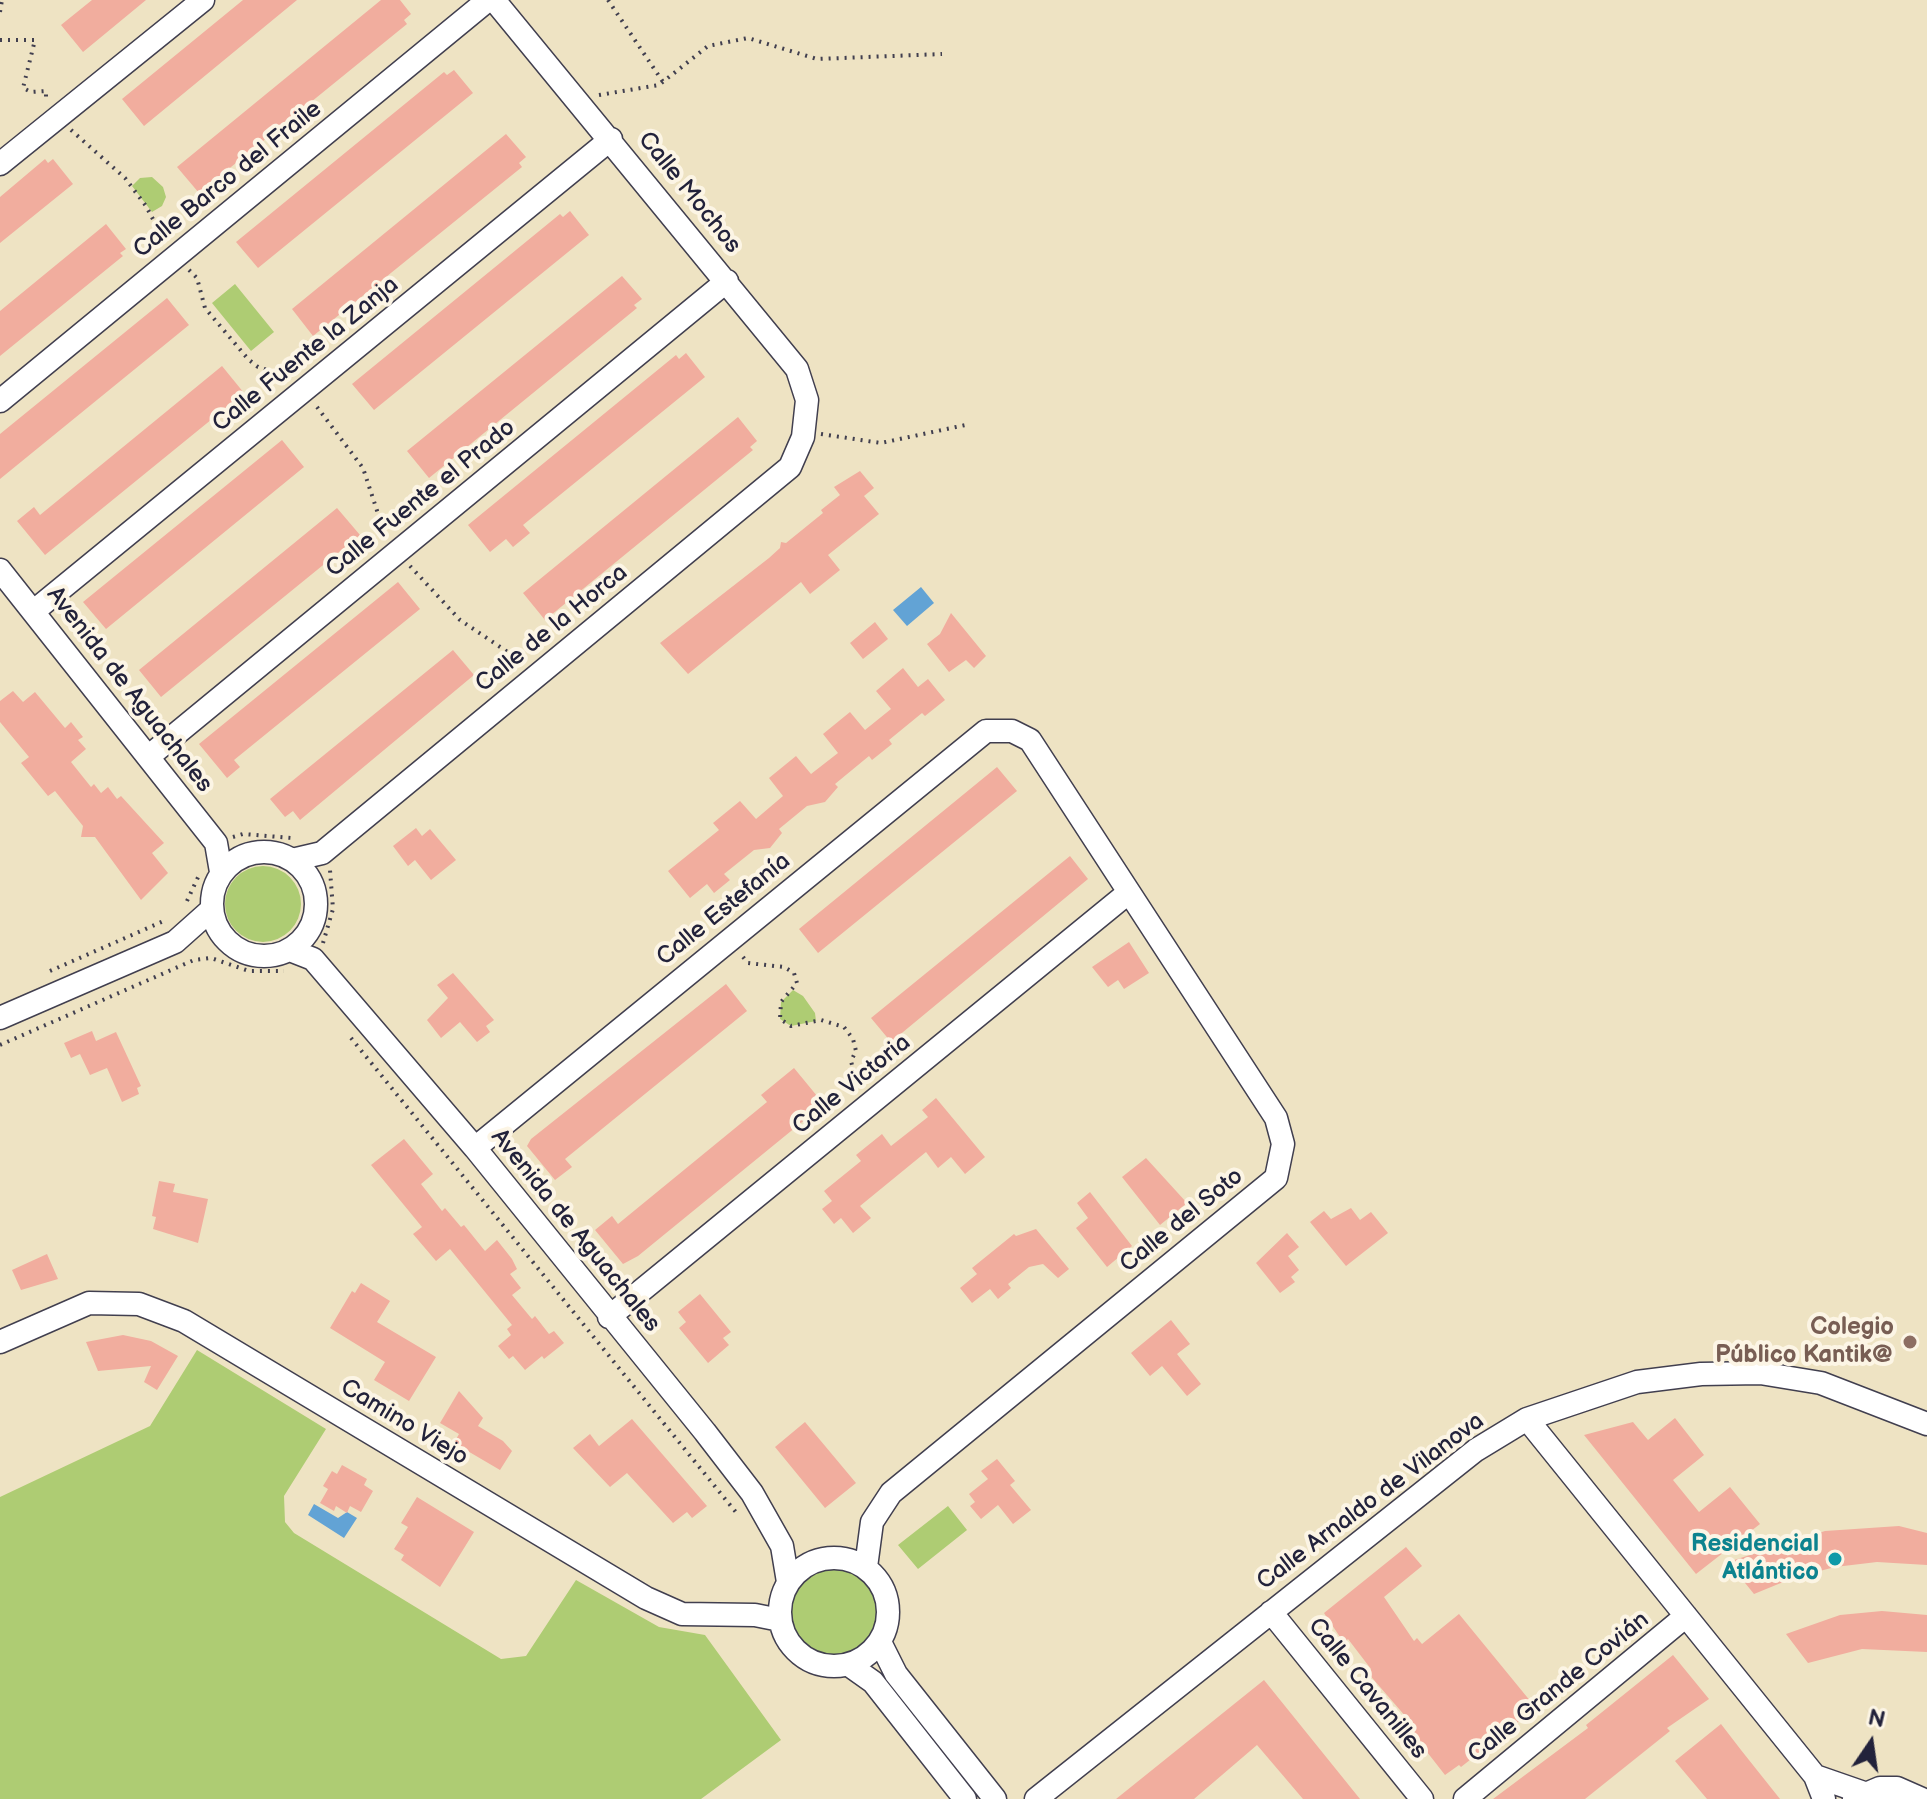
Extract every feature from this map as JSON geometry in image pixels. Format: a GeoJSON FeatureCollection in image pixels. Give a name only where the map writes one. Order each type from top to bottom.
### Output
{"type":"FeatureCollection","features":[{"type":"Feature","properties":{"kind":"street"},"geometry":{"type":"LineString","coordinates":[[0,164],[203,0]]}},
{"type":"Feature","properties":{"kind":"street","name":"Calle Mochos"},"geometry":{"type":"LineString","coordinates":[[491,0],[583,105],[797,369],[807,400],[803,437]]}},
{"type":"Feature","properties":{"kind":"street","name":"Calle Barco del Fraile"},"geometry":{"type":"LineString","coordinates":[[0,401],[491,0]]}},
{"type":"Feature","properties":{"kind":"street","name":"Calle Fuente la Zanja"},"geometry":{"type":"LineString","coordinates":[[34,611],[611,139]]}},
{"type":"Feature","properties":{"kind":"street","name":"Calle Fuente el Prado"},"geometry":{"type":"LineString","coordinates":[[148,757],[727,281]]}},
{"type":"Feature","properties":{"kind":"street","name":"Calle de la Horca"},"geometry":{"type":"LineString","coordinates":[[310,880],[322,853],[790,467],[803,437]]}},
{"type":"Feature","properties":{"kind":"street","name":"Avenida de Aguachales"},"geometry":{"type":"LineString","coordinates":[[0,570],[216,843],[221,872]]}},
{"type":"Feature","properties":{"kind":"street","name":"Calle Estefanía"},"geometry":{"type":"LineString","coordinates":[[475,1148],[986,731],[1012,731]]}},
{"type":"Feature","properties":{"kind":"street","name":"Calle del Soto"},"geometry":{"type":"LineString","coordinates":[[856,1563],[878,1508],[891,1493],[1276,1178],[1283,1144],[1276,1118],[1030,740],[1012,731]]}},
{"type":"Feature","properties":{"kind":"street"},"geometry":{"type":"LineString","coordinates":[[216,843],[245,853],[268,852],[292,860],[310,880],[316,906],[308,932],[313,959]]}},
{"type":"Feature","properties":{"kind":"street"},"geometry":{"type":"LineString","coordinates":[[225,939],[212,909],[213,891],[221,872],[245,853]]}},
{"type":"Feature","properties":{"kind":"street","name":"Calle de la Horca"},"geometry":{"type":"LineString","coordinates":[[292,860],[322,853]]}},
{"type":"Feature","properties":{"kind":"street","name":"Calle Victoria"},"geometry":{"type":"LineString","coordinates":[[609,1317],[1128,893]]}},
{"type":"Feature","properties":{"kind":"street"},"geometry":{"type":"LineString","coordinates":[[0,1018],[175,942],[212,909]]}},
{"type":"Feature","properties":{"kind":"street"},"geometry":{"type":"LineString","coordinates":[[175,942],[225,939],[253,955],[270,956],[290,950],[308,932]]}},
{"type":"Feature","properties":{"kind":"street","name":"Avenida de Aguachales"},"geometry":{"type":"LineString","coordinates":[[290,950],[313,959],[475,1148],[752,1493],[782,1546],[788,1582]]}},
{"type":"Feature","properties":{"kind":"street","name":"Camino Viejo"},"geometry":{"type":"LineString","coordinates":[[0,1342],[89,1303],[139,1304],[184,1321],[646,1598],[682,1614],[755,1615],[780,1620]]}},
{"type":"Feature","properties":{"kind":"street","name":"Calle Arnaldo de Vilanova"},"geometry":{"type":"LineString","coordinates":[[1036,1799],[1476,1450],[1527,1419],[1637,1382],[1701,1374],[1760,1373],[1821,1383],[1927,1424]]}},
{"type":"Feature","properties":{"kind":"street"},"geometry":{"type":"LineString","coordinates":[[1527,1419],[1815,1776],[1824,1799]]}},
{"type":"Feature","properties":{"kind":"street","name":"Avenida de Aguachales"},"geometry":{"type":"LineString","coordinates":[[782,1546],[809,1565]]}},
{"type":"Feature","properties":{"kind":"street"},"geometry":{"type":"LineString","coordinates":[[831,1558],[856,1563],[876,1577],[887,1600],[889,1620],[880,1642],[865,1657],[849,1665],[827,1667],[804,1658],[790,1644],[780,1620],[781,1600],[788,1582],[809,1565],[831,1558]]}},
{"type":"Feature","properties":{"kind":"street","name":"Calle Cavanilles"},"geometry":{"type":"LineString","coordinates":[[1271,1612],[1422,1799]]}},
{"type":"Feature","properties":{"kind":"street","name":"Calle Grande Covián"},"geometry":{"type":"LineString","coordinates":[[1465,1799],[1686,1616]]}},
{"type":"Feature","properties":{"kind":"street"},"geometry":{"type":"LineString","coordinates":[[880,1642],[896,1674],[995,1799]]}},
{"type":"Feature","properties":{"kind":"street"},"geometry":{"type":"LineString","coordinates":[[849,1665],[873,1682],[965,1799]]}},
{"type":"Feature","properties":{"kind":"street"},"geometry":{"type":"LineString","coordinates":[[1815,1776],[1859,1796],[1897,1788],[1922,1799]]}},
{"type":"Feature","properties":{"kind":"path"},"geometry":{"type":"LineString","coordinates":[[0,12],[2,0]]}},
{"type":"Feature","properties":{"kind":"path"},"geometry":{"type":"LineString","coordinates":[[608,0],[663,82]]}},
{"type":"Feature","properties":{"kind":"path"},"geometry":{"type":"LineString","coordinates":[[583,105],[604,93],[663,82],[708,46],[748,38],[817,59],[942,54]]}},
{"type":"Feature","properties":{"kind":"path"},"geometry":{"type":"LineString","coordinates":[[0,40],[35,40],[23,88],[31,92],[46,91],[47,103],[58,117],[125,178],[177,256],[197,278],[205,308],[248,359],[258,367],[286,374],[329,418],[363,468],[385,535],[397,552],[460,620],[521,660],[537,675]]}},
{"type":"Feature","properties":{"kind":"path"},"geometry":{"type":"LineString","coordinates":[[803,437],[828,433],[881,443],[970,424]]}},
{"type":"Feature","properties":{"kind":"path"},"geometry":{"type":"LineString","coordinates":[[0,1045],[194,960],[211,958],[249,971],[271,973],[295,969],[313,959],[324,942],[333,909],[331,870],[322,853],[304,841],[282,836],[243,834],[216,843],[182,907]]}},
{"type":"Feature","properties":{"kind":"path"},"geometry":{"type":"LineString","coordinates":[[44,974],[175,916]]}},
{"type":"Feature","properties":{"kind":"path"},"geometry":{"type":"LineString","coordinates":[[728,941],[748,963],[784,967],[794,973],[797,983],[781,1002],[780,1019],[791,1026],[821,1020],[844,1027],[853,1039],[856,1051],[851,1061],[853,1069],[876,1098]]}},
{"type":"Feature","properties":{"kind":"path"},"geometry":{"type":"LineString","coordinates":[[344,1031],[743,1520]]}},
{"type":"Feature","properties":{"kind":"green space"},"geometry":{"type":"Polygon","coordinates":[[[152,177],[163,187],[166,197],[162,206],[152,212],[132,186],[140,178],[152,177]]]}},
{"type":"Feature","properties":{"kind":"green space"},"geometry":{"type":"Polygon","coordinates":[[[235,284],[274,332],[251,351],[212,303],[235,284]]]}},
{"type":"Feature","properties":{"kind":"green space"},"geometry":{"type":"Polygon","coordinates":[[[263,866],[278,869],[290,877],[298,889],[301,904],[298,919],[290,931],[278,939],[263,942],[248,939],[236,931],[228,919],[225,904],[228,889],[236,877],[248,869],[263,866]]]}},
{"type":"Feature","properties":{"kind":"green space"},"geometry":{"type":"Polygon","coordinates":[[[793,990],[803,996],[815,1013],[816,1021],[791,1026],[780,1019],[781,1002],[793,990]]]}},
{"type":"Feature","properties":{"kind":"green space"},"geometry":{"type":"Polygon","coordinates":[[[197,1350],[326,1429],[284,1496],[285,1522],[294,1533],[501,1659],[526,1656],[576,1580],[659,1627],[705,1635],[781,1740],[701,1799],[0,1799],[0,1497],[150,1426],[197,1350]]]}},
{"type":"Feature","properties":{"kind":"green space"},"geometry":{"type":"Polygon","coordinates":[[[948,1506],[967,1530],[918,1569],[898,1545],[948,1506]]]}},
{"type":"Feature","properties":{"kind":"green space"},"geometry":{"type":"Polygon","coordinates":[[[834,1568],[851,1572],[866,1582],[876,1597],[880,1614],[876,1631],[866,1646],[851,1656],[834,1660],[817,1656],[802,1646],[792,1631],[788,1614],[792,1597],[802,1582],[817,1572],[834,1568]]]}},
{"type":"Feature","properties":{"kind":"water"},"geometry":{"type":"Polygon","coordinates":[[[921,587],[934,603],[907,626],[893,610],[921,587]]]}},
{"type":"Feature","properties":{"kind":"water"},"geometry":{"type":"Polygon","coordinates":[[[314,1504],[338,1518],[347,1512],[357,1518],[344,1538],[308,1515],[314,1504]]]}},
{"type":"Feature","properties":{"kind":"building"},"geometry":{"type":"Polygon","coordinates":[[[92,0],[146,0],[83,52],[61,25],[92,0]]]}},
{"type":"Feature","properties":{"kind":"building"},"geometry":{"type":"Polygon","coordinates":[[[243,0],[297,0],[144,126],[122,99],[243,0]]]}},
{"type":"Feature","properties":{"kind":"building"},"geometry":{"type":"Polygon","coordinates":[[[381,0],[400,0],[411,14],[404,20],[407,24],[199,193],[177,167],[381,0]]]}},
{"type":"Feature","properties":{"kind":"building"},"geometry":{"type":"Polygon","coordinates":[[[454,70],[473,93],[258,268],[236,242],[444,72],[447,75],[454,70]]]}},
{"type":"Feature","properties":{"kind":"building"},"geometry":{"type":"Polygon","coordinates":[[[506,134],[526,157],[519,163],[522,167],[313,336],[292,309],[506,134]]]}},
{"type":"Feature","properties":{"kind":"building"},"geometry":{"type":"Polygon","coordinates":[[[45,159],[48,163],[53,159],[73,184],[0,243],[0,197],[45,159]]]}},
{"type":"Feature","properties":{"kind":"building"},"geometry":{"type":"Polygon","coordinates":[[[570,211],[589,235],[374,410],[352,384],[560,214],[563,217],[570,211]]]}},
{"type":"Feature","properties":{"kind":"building"},"geometry":{"type":"Polygon","coordinates":[[[106,224],[126,249],[120,253],[123,256],[0,356],[0,311],[106,224]]]}},
{"type":"Feature","properties":{"kind":"building"},"geometry":{"type":"Polygon","coordinates":[[[622,276],[642,299],[634,305],[637,308],[429,478],[407,451],[622,276]]]}},
{"type":"Feature","properties":{"kind":"building"},"geometry":{"type":"Polygon","coordinates":[[[167,298],[189,325],[0,479],[0,434],[167,298]]]}},
{"type":"Feature","properties":{"kind":"building"},"geometry":{"type":"Polygon","coordinates":[[[686,353],[705,377],[523,525],[530,533],[513,547],[506,539],[490,552],[468,525],[676,355],[679,359],[686,353]]]}},
{"type":"Feature","properties":{"kind":"building"},"geometry":{"type":"Polygon","coordinates":[[[222,366],[244,393],[45,555],[17,521],[34,507],[40,515],[222,366]]]}},
{"type":"Feature","properties":{"kind":"building"},"geometry":{"type":"Polygon","coordinates":[[[738,417],[757,441],[750,447],[753,450],[545,620],[523,593],[738,417]]]}},
{"type":"Feature","properties":{"kind":"building"},"geometry":{"type":"Polygon","coordinates":[[[282,440],[304,467],[106,629],[83,602],[282,440]]]}},
{"type":"Feature","properties":{"kind":"building"},"geometry":{"type":"Polygon","coordinates":[[[860,471],[874,488],[864,496],[879,514],[828,555],[840,570],[810,594],[801,582],[688,674],[660,643],[769,558],[780,548],[781,542],[786,543],[823,513],[821,510],[840,495],[834,487],[860,471]]]}},
{"type":"Feature","properties":{"kind":"building"},"geometry":{"type":"Polygon","coordinates":[[[337,508],[360,535],[161,697],[139,670],[337,508]]]}},
{"type":"Feature","properties":{"kind":"building"},"geometry":{"type":"Polygon","coordinates":[[[398,582],[420,609],[234,760],[240,767],[227,778],[199,744],[398,582]]]}},
{"type":"Feature","properties":{"kind":"building"},"geometry":{"type":"Polygon","coordinates":[[[951,613],[986,656],[974,668],[966,660],[949,672],[927,644],[940,634],[951,613]]]}},
{"type":"Feature","properties":{"kind":"building"},"geometry":{"type":"Polygon","coordinates":[[[875,622],[888,639],[863,659],[850,643],[875,622]]]}},
{"type":"Feature","properties":{"kind":"building"},"geometry":{"type":"Polygon","coordinates":[[[453,650],[474,675],[300,820],[293,811],[285,817],[270,799],[453,650]]]}},
{"type":"Feature","properties":{"kind":"building"},"geometry":{"type":"Polygon","coordinates":[[[903,668],[918,687],[928,679],[945,700],[925,716],[922,713],[889,740],[892,744],[872,760],[869,756],[835,784],[838,787],[825,802],[807,806],[779,829],[782,833],[770,848],[754,850],[724,874],[730,880],[714,893],[707,884],[690,898],[668,871],[719,830],[713,823],[740,801],[756,819],[783,796],[769,778],[796,756],[811,774],[838,753],[823,734],[850,712],[865,730],[891,709],[876,691],[903,668]]]}},
{"type":"Feature","properties":{"kind":"building"},"geometry":{"type":"Polygon","coordinates":[[[13,691],[23,702],[35,692],[65,728],[71,722],[83,737],[78,740],[86,749],[71,762],[91,787],[94,784],[101,793],[108,787],[117,799],[121,796],[164,843],[152,853],[168,873],[141,900],[95,837],[81,837],[83,826],[55,791],[48,796],[21,763],[29,757],[0,722],[0,701],[13,691]]]}},
{"type":"Feature","properties":{"kind":"building"},"geometry":{"type":"Polygon","coordinates":[[[997,767],[1017,791],[818,953],[799,929],[997,767]]]}},
{"type":"Feature","properties":{"kind":"building"},"geometry":{"type":"Polygon","coordinates":[[[416,828],[422,836],[430,829],[456,860],[431,880],[415,860],[408,866],[393,846],[416,828]]]}},
{"type":"Feature","properties":{"kind":"building"},"geometry":{"type":"Polygon","coordinates":[[[1070,856],[1088,879],[891,1042],[871,1018],[1070,856]]]}},
{"type":"Feature","properties":{"kind":"building"},"geometry":{"type":"Polygon","coordinates":[[[1129,942],[1149,973],[1124,989],[1118,980],[1108,987],[1092,967],[1129,942]]]}},
{"type":"Feature","properties":{"kind":"building"},"geometry":{"type":"Polygon","coordinates":[[[453,973],[494,1020],[486,1026],[490,1032],[477,1042],[460,1022],[441,1038],[427,1020],[448,998],[437,985],[453,973]]]}},
{"type":"Feature","properties":{"kind":"building"},"geometry":{"type":"Polygon","coordinates":[[[726,984],[747,1011],[565,1159],[572,1167],[555,1180],[527,1146],[531,1139],[726,984]]]}},
{"type":"Feature","properties":{"kind":"building"},"geometry":{"type":"Polygon","coordinates":[[[92,1031],[96,1041],[116,1032],[141,1086],[137,1088],[139,1094],[122,1102],[107,1068],[90,1075],[80,1054],[71,1058],[64,1043],[92,1031]]]}},
{"type":"Feature","properties":{"kind":"building"},"geometry":{"type":"Polygon","coordinates":[[[794,1068],[822,1102],[818,1109],[638,1256],[623,1264],[595,1230],[612,1216],[618,1224],[767,1102],[761,1095],[794,1068]]]}},
{"type":"Feature","properties":{"kind":"building"},"geometry":{"type":"Polygon","coordinates":[[[936,1098],[985,1157],[965,1174],[951,1157],[938,1168],[926,1152],[860,1206],[871,1218],[853,1233],[841,1218],[834,1224],[822,1209],[832,1201],[824,1191],[861,1161],[856,1155],[882,1134],[891,1146],[928,1117],[922,1110],[936,1098]]]}},
{"type":"Feature","properties":{"kind":"building"},"geometry":{"type":"Polygon","coordinates":[[[404,1139],[433,1174],[421,1184],[442,1211],[445,1208],[461,1227],[464,1225],[485,1251],[497,1240],[517,1269],[510,1274],[521,1288],[512,1295],[532,1319],[535,1316],[549,1334],[554,1331],[564,1343],[525,1370],[513,1356],[509,1359],[498,1346],[511,1335],[507,1329],[512,1325],[450,1249],[436,1261],[413,1234],[422,1227],[371,1165],[404,1139]]]}},
{"type":"Feature","properties":{"kind":"building"},"geometry":{"type":"Polygon","coordinates":[[[1146,1158],[1187,1203],[1160,1225],[1122,1177],[1146,1158]]]}},
{"type":"Feature","properties":{"kind":"building"},"geometry":{"type":"Polygon","coordinates":[[[159,1181],[175,1184],[173,1192],[208,1199],[198,1243],[153,1229],[156,1217],[152,1216],[159,1181]]]}},
{"type":"Feature","properties":{"kind":"building"},"geometry":{"type":"Polygon","coordinates":[[[1090,1192],[1132,1246],[1107,1267],[1076,1228],[1088,1218],[1077,1203],[1090,1192]]]}},
{"type":"Feature","properties":{"kind":"building"},"geometry":{"type":"Polygon","coordinates":[[[1351,1208],[1360,1220],[1371,1212],[1388,1233],[1346,1266],[1310,1222],[1324,1211],[1331,1219],[1351,1208]]]}},
{"type":"Feature","properties":{"kind":"building"},"geometry":{"type":"Polygon","coordinates":[[[1036,1229],[1069,1269],[1058,1278],[1043,1264],[1029,1267],[1008,1284],[1011,1288],[998,1299],[990,1289],[972,1303],[960,1288],[977,1274],[972,1268],[1014,1234],[1036,1229]]]}},
{"type":"Feature","properties":{"kind":"building"},"geometry":{"type":"Polygon","coordinates":[[[1287,1233],[1299,1247],[1288,1256],[1299,1270],[1291,1277],[1295,1282],[1280,1293],[1256,1263],[1287,1233]]]}},
{"type":"Feature","properties":{"kind":"building"},"geometry":{"type":"Polygon","coordinates":[[[47,1254],[58,1279],[21,1290],[12,1270],[47,1254]]]}},
{"type":"Feature","properties":{"kind":"building"},"geometry":{"type":"Polygon","coordinates":[[[361,1283],[390,1301],[377,1322],[436,1357],[409,1401],[374,1380],[385,1362],[330,1328],[352,1291],[355,1293],[361,1283]]]}},
{"type":"Feature","properties":{"kind":"building"},"geometry":{"type":"Polygon","coordinates":[[[700,1294],[731,1332],[723,1338],[729,1345],[708,1363],[679,1328],[686,1322],[678,1312],[700,1294]]]}},
{"type":"Feature","properties":{"kind":"building"},"geometry":{"type":"Polygon","coordinates":[[[1171,1320],[1190,1344],[1177,1354],[1201,1384],[1187,1396],[1162,1366],[1150,1376],[1131,1353],[1171,1320]]]}},
{"type":"Feature","properties":{"kind":"building"},"geometry":{"type":"Polygon","coordinates":[[[123,1335],[151,1341],[178,1356],[157,1390],[144,1382],[151,1366],[98,1371],[86,1342],[123,1335]]]}},
{"type":"Feature","properties":{"kind":"building"},"geometry":{"type":"Polygon","coordinates":[[[459,1391],[483,1418],[478,1426],[503,1441],[512,1451],[500,1470],[454,1443],[459,1434],[440,1423],[459,1391]]]}},
{"type":"Feature","properties":{"kind":"building"},"geometry":{"type":"Polygon","coordinates":[[[1675,1418],[1704,1455],[1673,1480],[1699,1512],[1730,1487],[1760,1524],[1696,1574],[1584,1435],[1633,1422],[1648,1440],[1675,1418]]]}},
{"type":"Feature","properties":{"kind":"building"},"geometry":{"type":"Polygon","coordinates":[[[632,1419],[707,1506],[692,1518],[687,1512],[673,1523],[627,1473],[610,1487],[573,1448],[590,1434],[599,1446],[632,1419]]]}},
{"type":"Feature","properties":{"kind":"building"},"geometry":{"type":"Polygon","coordinates":[[[805,1422],[856,1483],[825,1508],[775,1447],[805,1422]]]}},
{"type":"Feature","properties":{"kind":"building"},"geometry":{"type":"Polygon","coordinates":[[[997,1459],[1015,1481],[1010,1485],[1031,1510],[1013,1524],[998,1505],[981,1519],[970,1506],[975,1502],[969,1494],[988,1479],[981,1471],[997,1459]]]}},
{"type":"Feature","properties":{"kind":"building"},"geometry":{"type":"Polygon","coordinates":[[[342,1465],[367,1479],[364,1485],[373,1491],[361,1512],[350,1506],[347,1513],[336,1506],[334,1511],[320,1503],[328,1489],[323,1486],[332,1471],[337,1474],[342,1465]]]}},
{"type":"Feature","properties":{"kind":"building"},"geometry":{"type":"Polygon","coordinates":[[[417,1497],[474,1532],[440,1587],[401,1560],[404,1555],[394,1549],[408,1527],[401,1523],[417,1497]]]}},
{"type":"Feature","properties":{"kind":"building","name":"Residencial Atlántico"},"geometry":{"type":"Polygon","coordinates":[[[1899,1526],[1927,1533],[1927,1565],[1877,1562],[1835,1567],[1793,1578],[1754,1594],[1728,1562],[1825,1531],[1899,1526]]]}},
{"type":"Feature","properties":{"kind":"building"},"geometry":{"type":"Polygon","coordinates":[[[1406,1547],[1422,1566],[1384,1597],[1414,1641],[1417,1638],[1422,1644],[1459,1614],[1536,1708],[1461,1767],[1459,1765],[1445,1775],[1409,1729],[1413,1725],[1367,1672],[1371,1669],[1348,1639],[1344,1643],[1324,1613],[1406,1547]]]}},
{"type":"Feature","properties":{"kind":"building","name":"Residencial Atlántico"},"geometry":{"type":"Polygon","coordinates":[[[1882,1611],[1927,1615],[1927,1652],[1862,1649],[1808,1663],[1786,1634],[1840,1615],[1882,1611]]]}},
{"type":"Feature","properties":{"kind":"building"},"geometry":{"type":"Polygon","coordinates":[[[1673,1655],[1709,1699],[1667,1728],[1670,1731],[1585,1799],[1493,1799],[1588,1728],[1586,1725],[1673,1655]]]}},
{"type":"Feature","properties":{"kind":"building"},"geometry":{"type":"Polygon","coordinates":[[[1264,1680],[1360,1799],[1303,1799],[1257,1745],[1194,1799],[1116,1799],[1264,1680]]]}},
{"type":"Feature","properties":{"kind":"building"},"geometry":{"type":"Polygon","coordinates":[[[1721,1724],[1780,1799],[1707,1799],[1675,1761],[1721,1724]]]}},
{"type":"Feature","properties":{"kind":"place","name":"Colegio Público Kantik@"},"geometry":{"type":"Point","coordinates":[1910,1342]}},
{"type":"Feature","properties":{"kind":"place","name":"Residencial Atlántico"},"geometry":{"type":"Point","coordinates":[1835,1559]}}]}
